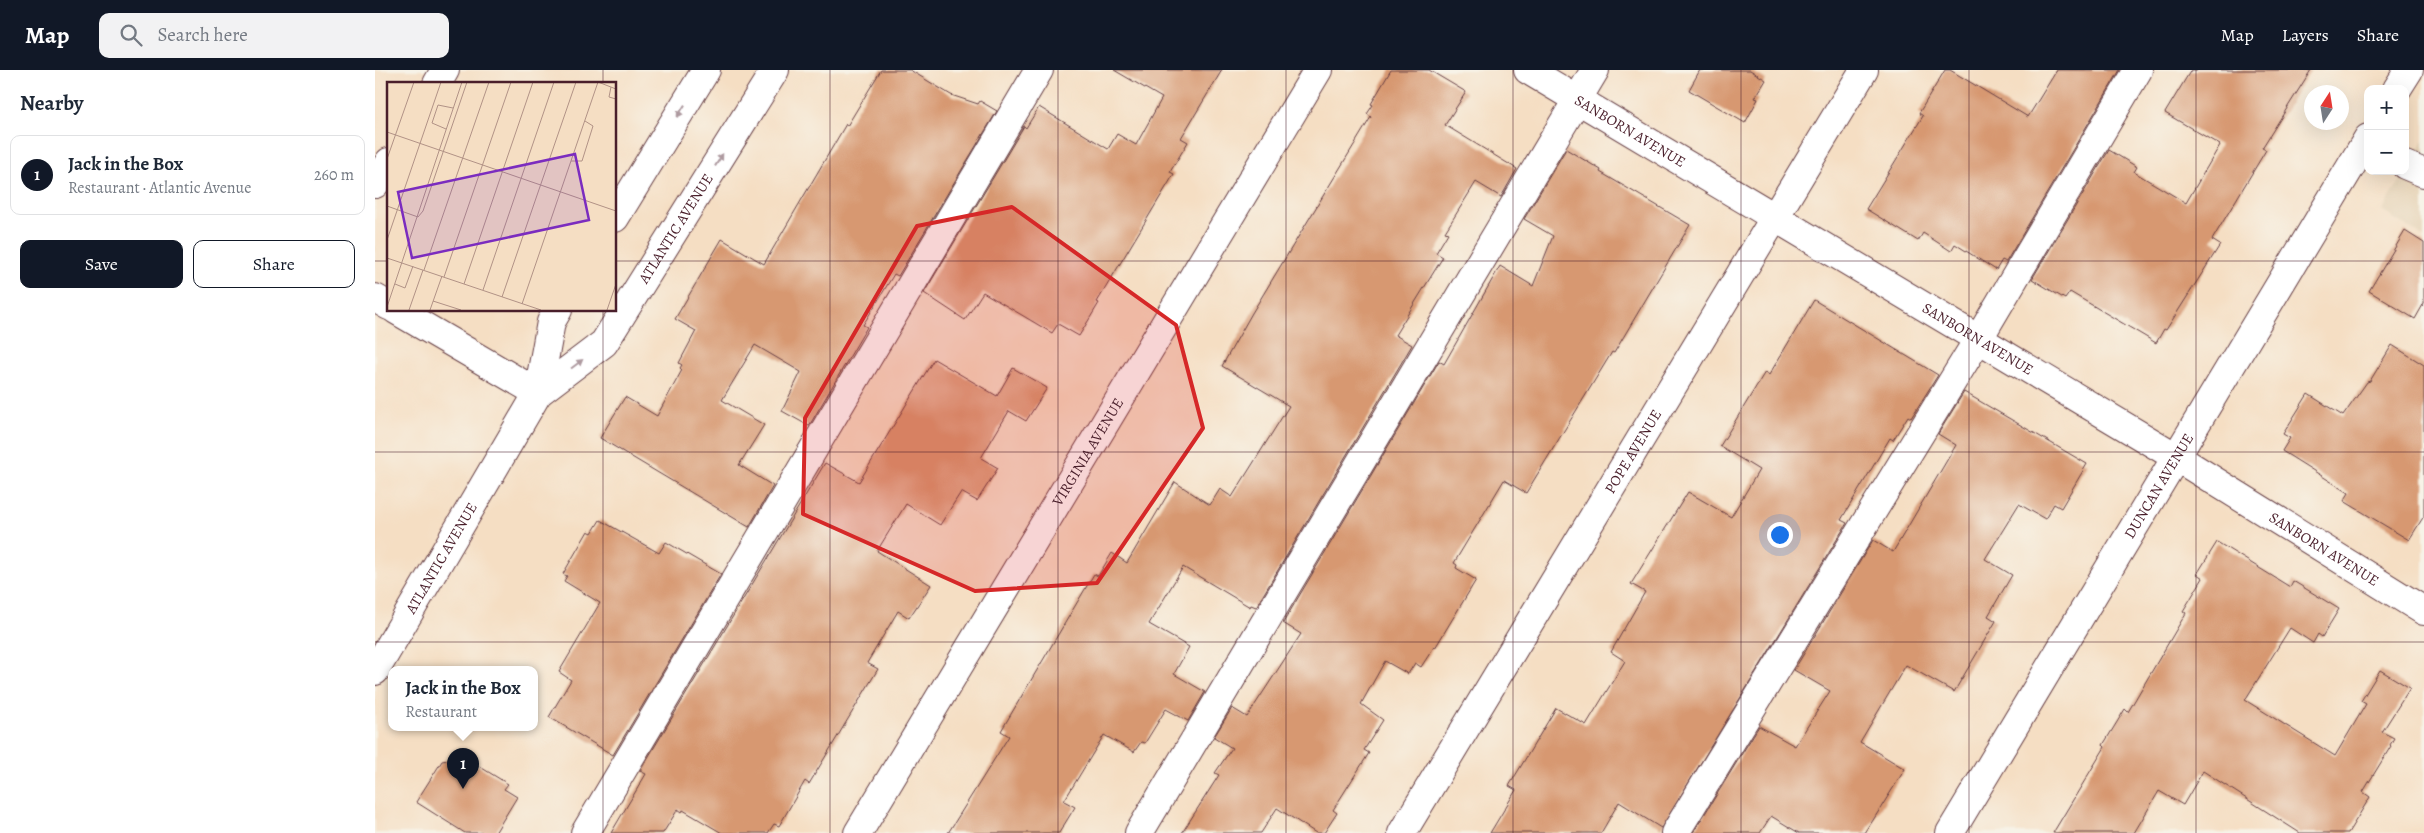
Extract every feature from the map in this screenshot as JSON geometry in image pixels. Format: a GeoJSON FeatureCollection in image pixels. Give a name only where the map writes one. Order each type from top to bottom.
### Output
{"type":"FeatureCollection","features":[{"type":"Feature","properties":{"kind":"street"},"geometry":{"type":"LineString","coordinates":[[438,82],[445,70]]}},
{"type":"Feature","properties":{"kind":"street"},"geometry":{"type":"LineString","coordinates":[[616,216],[706,70]]}},
{"type":"Feature","properties":{"kind":"street","name":"ATLANTIC AVENUE"},"geometry":{"type":"LineString","coordinates":[[538,393],[605,343],[775,70]]}},
{"type":"Feature","properties":{"kind":"street"},"geometry":{"type":"LineString","coordinates":[[585,833],[1039,70]]}},
{"type":"Feature","properties":{"kind":"street","name":"VIRGINIA AVENUE"},"geometry":{"type":"LineString","coordinates":[[857,833],[1318,70]]}},
{"type":"Feature","properties":{"kind":"street","name":"SANBORN AVENUE"},"geometry":{"type":"LineString","coordinates":[[1528,70],[1979,338],[2424,610]]}},
{"type":"Feature","properties":{"kind":"street"},"geometry":{"type":"LineString","coordinates":[[1139,833],[1595,70]]}},
{"type":"Feature","properties":{"kind":"street","name":"POPE AVENUE"},"geometry":{"type":"LineString","coordinates":[[1401,833],[1776,218],[1864,70]]}},
{"type":"Feature","properties":{"kind":"street"},"geometry":{"type":"LineString","coordinates":[[1675,833],[1979,338],[2138,70]]}},
{"type":"Feature","properties":{"kind":"street"},"geometry":{"type":"LineString","coordinates":[[2400,85],[2409,70]]}},
{"type":"Feature","properties":{"kind":"street","name":"DUNCAN AVENUE"},"geometry":{"type":"LineString","coordinates":[[1950,833],[2364,146]]}},
{"type":"Feature","properties":{"kind":"street"},"geometry":{"type":"LineString","coordinates":[[375,184],[387,165]]}},
{"type":"Feature","properties":{"kind":"street"},"geometry":{"type":"LineString","coordinates":[[2409,167],[2424,173]]}},
{"type":"Feature","properties":{"kind":"street"},"geometry":{"type":"LineString","coordinates":[[375,298],[387,305]]}},
{"type":"Feature","properties":{"kind":"street"},"geometry":{"type":"LineString","coordinates":[[398,311],[538,393]]}},
{"type":"Feature","properties":{"kind":"street","name":"ATLANTIC AVENUE"},"geometry":{"type":"LineString","coordinates":[[375,671],[538,393],[551,322],[557,311]]}},
{"type":"Feature","properties":{"kind":"highlighted area"},"geometry":{"type":"Polygon","coordinates":[[[1012,207],[1176,325],[1203,428],[1097,583],[975,591],[803,514],[805,418],[917,226],[1012,207]]]}},
{"type":"Feature","properties":{"kind":"shaded area"},"geometry":{"type":"Polygon","coordinates":[[[2424,141],[2424,237],[2382,211],[2404,175],[2409,175],[2409,166],[2424,141]]]}},
{"type":"Feature","properties":{"kind":"building"},"geometry":{"type":"Polygon","coordinates":[[[881,70],[910,70],[951,95],[978,104],[980,101],[997,111],[898,276],[894,274],[863,325],[867,327],[809,426],[782,411],[801,372],[755,345],[722,400],[764,425],[739,465],[773,486],[749,527],[600,438],[625,397],[657,416],[682,370],[680,368],[682,365],[679,363],[696,331],[675,319],[722,239],[764,264],[846,124],[847,126],[881,70]]]}},
{"type":"Feature","properties":{"kind":"building"},"geometry":{"type":"Polygon","coordinates":[[[1114,70],[1222,70],[1181,138],[1188,142],[1170,172],[1174,174],[1097,302],[1099,303],[1079,336],[1058,324],[1052,333],[983,292],[965,320],[924,293],[1024,126],[1026,128],[1039,107],[1108,149],[1117,134],[1136,145],[1162,98],[1114,70]]]}},
{"type":"Feature","properties":{"kind":"building"},"geometry":{"type":"Polygon","coordinates":[[[1391,70],[1429,70],[1466,92],[1445,125],[1517,169],[1501,197],[1476,182],[1445,232],[1448,233],[1436,253],[1443,257],[1395,335],[1412,345],[1256,607],[1251,605],[1250,607],[1183,567],[1149,624],[1189,647],[1174,674],[1205,692],[1188,721],[1166,709],[1145,743],[1141,742],[1134,752],[1104,735],[1064,801],[1075,807],[1059,833],[948,833],[1009,736],[1001,731],[1094,574],[1098,576],[1112,553],[1127,563],[1175,482],[1210,505],[1220,489],[1232,497],[1289,406],[1222,366],[1371,117],[1367,114],[1373,105],[1371,104],[1391,70]]]}},
{"type":"Feature","properties":{"kind":"building"},"geometry":{"type":"Polygon","coordinates":[[[1700,70],[1750,70],[1766,80],[1755,98],[1758,99],[1745,123],[1689,90],[1700,70]]]}},
{"type":"Feature","properties":{"kind":"building"},"geometry":{"type":"Polygon","coordinates":[[[1945,70],[1950,70],[2028,117],[2057,70],[2120,70],[2006,262],[2002,260],[1996,270],[1955,244],[1951,251],[1923,233],[1918,241],[1866,209],[1923,116],[1919,113],[1945,70]]]}},
{"type":"Feature","properties":{"kind":"building"},"geometry":{"type":"Polygon","coordinates":[[[2191,70],[2311,70],[2262,148],[2266,150],[2212,240],[2220,245],[2156,343],[2070,292],[2065,299],[2032,279],[2109,150],[2137,167],[2134,172],[2186,203],[2220,145],[2165,113],[2191,70]]]}},
{"type":"Feature","properties":{"kind":"building"},"geometry":{"type":"Polygon","coordinates":[[[1566,149],[1601,170],[1600,172],[1690,225],[1614,353],[1612,352],[1526,493],[1504,480],[1454,563],[1457,565],[1456,568],[1476,580],[1435,648],[1421,667],[1415,663],[1408,674],[1385,661],[1361,704],[1383,720],[1364,750],[1369,753],[1333,810],[1337,813],[1324,833],[1316,833],[1277,808],[1261,833],[1182,833],[1219,775],[1215,773],[1232,748],[1214,737],[1232,708],[1247,717],[1301,634],[1283,623],[1439,361],[1444,364],[1500,266],[1533,286],[1553,236],[1524,219],[1566,149]]]}},
{"type":"Feature","properties":{"kind":"building"},"geometry":{"type":"Polygon","coordinates":[[[2405,231],[2424,243],[2424,303],[2415,319],[2369,291],[2405,231]]]}},
{"type":"Feature","properties":{"kind":"building"},"geometry":{"type":"Polygon","coordinates":[[[1814,300],[1938,375],[1911,418],[1908,416],[1893,440],[1890,438],[1841,520],[1847,523],[1661,828],[1619,802],[1601,833],[1490,833],[1516,790],[1509,786],[1556,708],[1586,725],[1625,661],[1611,652],[1645,592],[1631,584],[1688,492],[1731,517],[1759,470],[1720,446],[1765,372],[1769,375],[1814,300]]]}},
{"type":"Feature","properties":{"kind":"building"},"geometry":{"type":"Polygon","coordinates":[[[2392,345],[2424,365],[2424,516],[2409,540],[2344,501],[2349,493],[2282,451],[2290,438],[2283,434],[2308,394],[2343,416],[2367,382],[2370,381],[2392,345]]]}},
{"type":"Feature","properties":{"kind":"building"},"geometry":{"type":"Polygon","coordinates":[[[934,359],[997,396],[1013,368],[1047,388],[1026,421],[1009,411],[981,458],[998,468],[977,501],[961,492],[940,525],[906,504],[877,551],[931,585],[909,618],[898,611],[867,663],[878,669],[809,784],[805,781],[779,826],[774,824],[768,833],[722,833],[683,810],[682,812],[678,809],[663,833],[611,833],[646,774],[640,771],[825,463],[859,482],[934,359]]]}},
{"type":"Feature","properties":{"kind":"building"},"geometry":{"type":"Polygon","coordinates":[[[1964,392],[2087,464],[2061,508],[2054,504],[2045,519],[2019,504],[1985,559],[2012,575],[1988,616],[1996,621],[1954,692],[1906,665],[1860,742],[1905,769],[1865,833],[1799,833],[1771,816],[1760,833],[1693,833],[1759,726],[1795,746],[1830,691],[1794,670],[1873,540],[1893,552],[1956,445],[1938,434],[1964,392]]]}},
{"type":"Feature","properties":{"kind":"building"},"geometry":{"type":"Polygon","coordinates":[[[600,520],[659,553],[666,542],[721,574],[613,755],[549,717],[571,680],[559,672],[600,603],[564,581],[567,576],[563,574],[588,531],[592,533],[600,520]]]}},
{"type":"Feature","properties":{"kind":"building"},"geometry":{"type":"Polygon","coordinates":[[[2217,542],[2290,587],[2293,581],[2339,609],[2322,637],[2318,634],[2313,643],[2290,628],[2245,700],[2335,756],[2366,704],[2361,701],[2380,670],[2410,688],[2382,732],[2394,738],[2363,792],[2370,797],[2348,833],[2300,833],[2203,771],[2183,805],[2159,791],[2134,833],[2053,833],[2105,747],[2103,745],[2125,709],[2128,712],[2186,613],[2183,611],[2203,578],[2197,574],[2217,542]]]}},
{"type":"Feature","properties":{"kind":"building"},"geometry":{"type":"Polygon","coordinates":[[[464,757],[508,784],[504,789],[517,797],[495,833],[465,833],[416,802],[442,761],[464,757]]]}},
{"type":"Feature","properties":{"kind":"place","name":"Jack in the Box"},"geometry":{"type":"Point","coordinates":[463,789]}}]}
